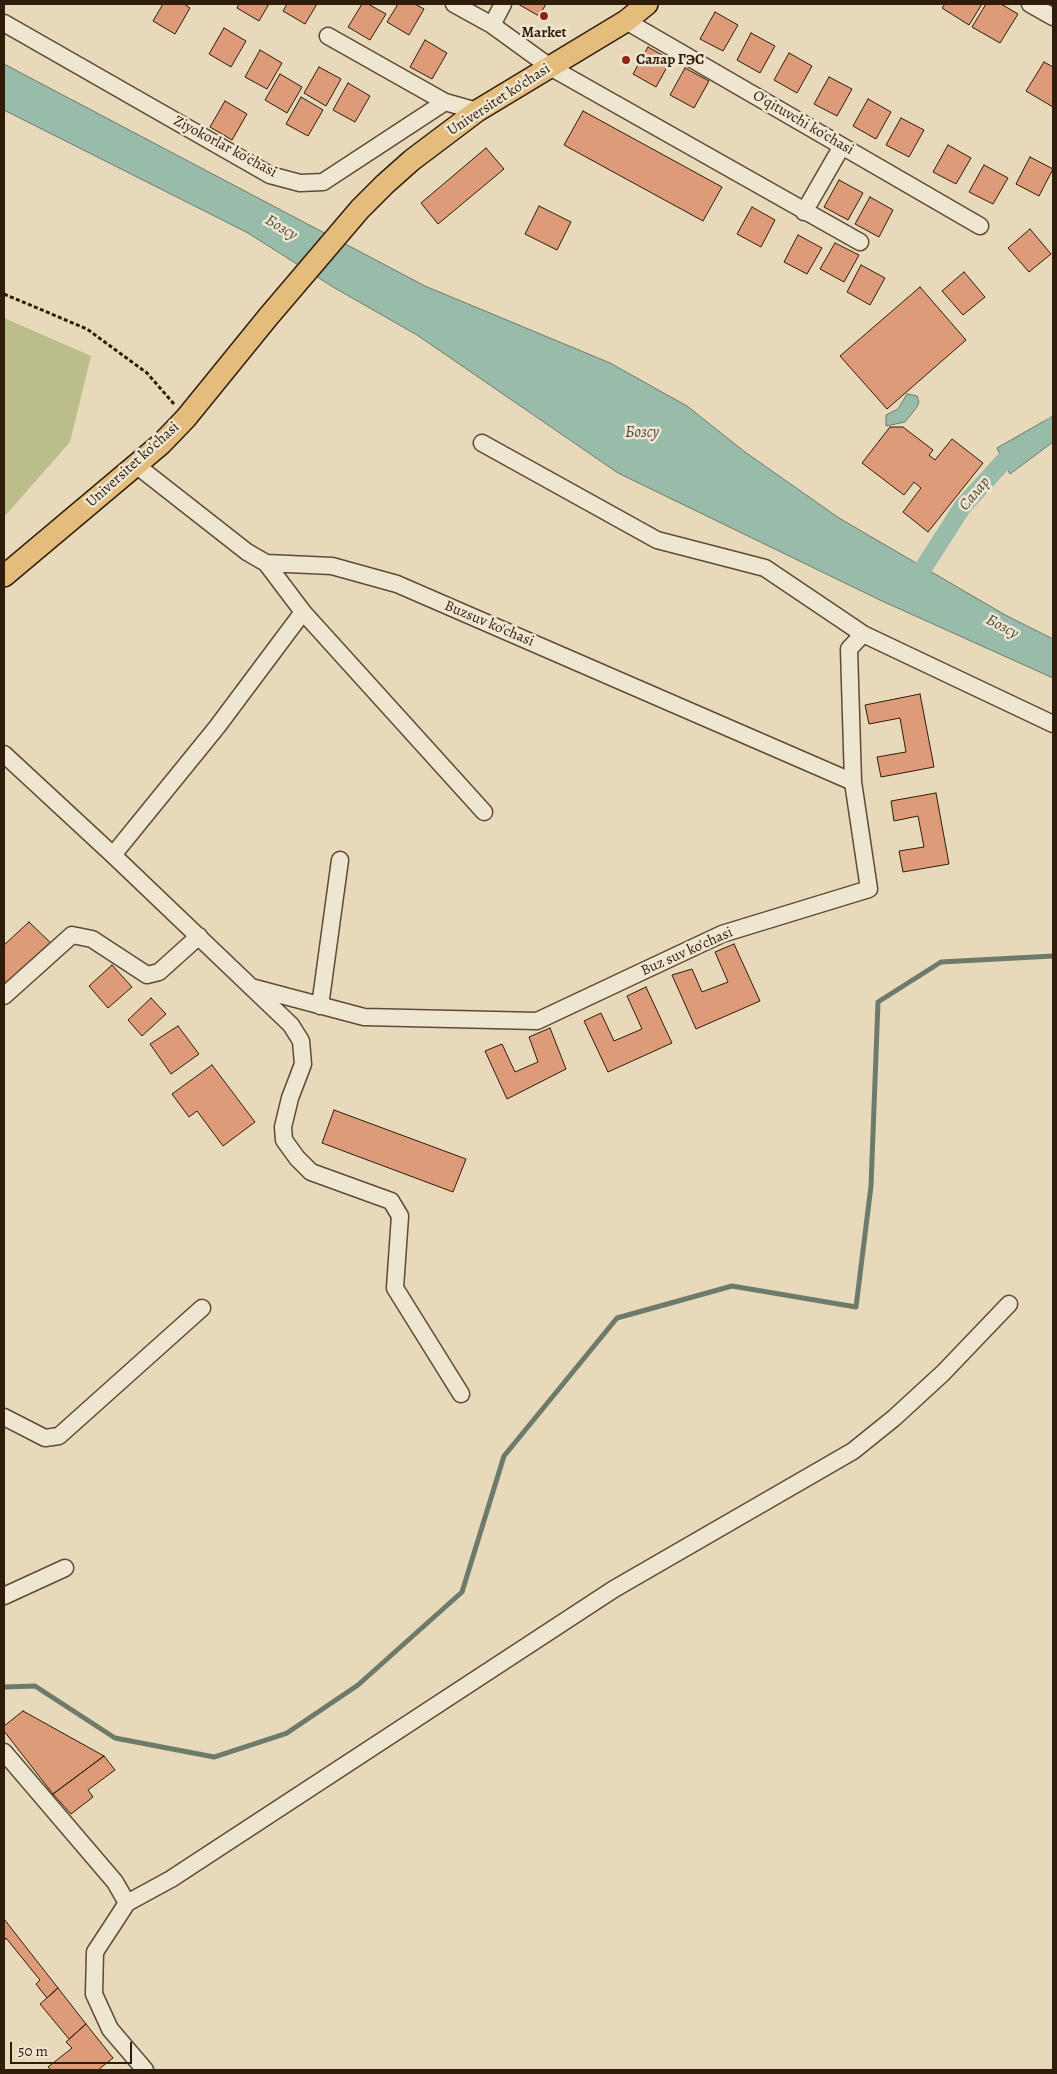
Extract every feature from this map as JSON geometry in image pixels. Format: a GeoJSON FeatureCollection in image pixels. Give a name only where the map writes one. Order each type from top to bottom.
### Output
{"type":"FeatureCollection","features":[{"type":"Feature","properties":{"kind":"main road","name":"Universitet ko'chasi"},"geometry":{"type":"LineString","coordinates":[[4,576],[161,444],[186,418],[268,317],[360,209],[412,160],[477,112],[626,21],[647,4]]}},
{"type":"Feature","properties":{"kind":"street"},"geometry":{"type":"LineString","coordinates":[[454,4],[492,25],[550,68],[860,242]]}},
{"type":"Feature","properties":{"kind":"street"},"geometry":{"type":"LineString","coordinates":[[492,25],[503,4]]}},
{"type":"Feature","properties":{"kind":"street"},"geometry":{"type":"LineString","coordinates":[[1032,4],[1053,17]]}},
{"type":"Feature","properties":{"kind":"street","name":"O'qituvchi ko'chasi"},"geometry":{"type":"LineString","coordinates":[[626,21],[980,226]]}},
{"type":"Feature","properties":{"kind":"street","name":"Ziyokorlar ko'chasi"},"geometry":{"type":"LineString","coordinates":[[4,23],[270,175],[300,183],[323,182],[446,102]]}},
{"type":"Feature","properties":{"kind":"street"},"geometry":{"type":"LineString","coordinates":[[328,36],[446,102],[477,112]]}},
{"type":"Feature","properties":{"kind":"street"},"geometry":{"type":"LineString","coordinates":[[804,212],[842,146]]}},
{"type":"Feature","properties":{"kind":"street"},"geometry":{"type":"LineString","coordinates":[[482,443],[657,540],[765,568],[863,634],[1053,724]]}},
{"type":"Feature","properties":{"kind":"street"},"geometry":{"type":"LineString","coordinates":[[136,465],[247,552],[266,564],[303,612],[484,812]]}},
{"type":"Feature","properties":{"kind":"street","name":"Buzsuv ko'chasi"},"geometry":{"type":"LineString","coordinates":[[266,564],[332,566],[397,584],[852,782]]}},
{"type":"Feature","properties":{"kind":"street"},"geometry":{"type":"LineString","coordinates":[[113,855],[217,727],[303,612]]}},
{"type":"Feature","properties":{"kind":"street","name":"Buz suv ko'chasi"},"geometry":{"type":"LineString","coordinates":[[251,987],[364,1017],[537,1021],[722,934],[869,889],[852,782],[849,649],[863,634]]}},
{"type":"Feature","properties":{"kind":"street"},"geometry":{"type":"LineString","coordinates":[[4,754],[291,1025],[302,1041],[303,1064],[290,1098],[283,1127],[284,1140],[297,1158],[311,1172],[391,1201],[400,1216],[395,1288],[461,1394]]}},
{"type":"Feature","properties":{"kind":"street"},"geometry":{"type":"LineString","coordinates":[[320,1006],[340,860]]}},
{"type":"Feature","properties":{"kind":"street"},"geometry":{"type":"LineString","coordinates":[[4,996],[72,935],[92,940],[147,975],[159,972],[198,936]]}},
{"type":"Feature","properties":{"kind":"street"},"geometry":{"type":"LineString","coordinates":[[145,2070],[110,2029],[94,1994],[95,1952],[127,1904],[172,1879],[614,1589],[853,1451],[894,1418],[943,1373],[1009,1304]]}},
{"type":"Feature","properties":{"kind":"street"},"geometry":{"type":"LineString","coordinates":[[4,1417],[45,1438],[59,1436],[202,1308]]}},
{"type":"Feature","properties":{"kind":"street"},"geometry":{"type":"LineString","coordinates":[[4,1596],[65,1568]]}},
{"type":"Feature","properties":{"kind":"street"},"geometry":{"type":"LineString","coordinates":[[4,1752],[115,1882],[127,1904]]}},
{"type":"Feature","properties":{"kind":"path"},"geometry":{"type":"LineString","coordinates":[[4,294],[87,329],[147,373],[186,418]]}},
{"type":"Feature","properties":{"kind":"green space"},"geometry":{"type":"Polygon","coordinates":[[[4,318],[91,356],[70,442],[4,517],[4,318]]]}},
{"type":"Feature","properties":{"kind":"water","name":"Бозсу"},"geometry":{"type":"Polygon","coordinates":[[[4,64],[425,286],[610,363],[687,406],[745,452],[839,518],[1007,616],[1053,639],[1053,678],[882,601],[618,473],[417,335],[333,287],[248,233],[4,110],[4,64]]]}},
{"type":"Feature","properties":{"kind":"water"},"geometry":{"type":"Polygon","coordinates":[[[907,394],[917,396],[919,402],[917,407],[905,422],[886,426],[886,415],[898,409],[907,394]]]}},
{"type":"Feature","properties":{"kind":"water","name":"Салар"},"geometry":{"type":"Polygon","coordinates":[[[1053,416],[1053,442],[1010,474],[997,448],[1053,416]]]}},
{"type":"Feature","properties":{"kind":"building"},"geometry":{"type":"Polygon","coordinates":[[[163,4],[184,4],[190,8],[175,34],[153,21],[163,4]]]}},
{"type":"Feature","properties":{"kind":"building"},"geometry":{"type":"Polygon","coordinates":[[[239,4],[269,4],[259,21],[237,8],[239,4]]]}},
{"type":"Feature","properties":{"kind":"building"},"geometry":{"type":"Polygon","coordinates":[[[287,4],[317,4],[305,24],[283,11],[287,4]]]}},
{"type":"Feature","properties":{"kind":"building"},"geometry":{"type":"Polygon","coordinates":[[[362,4],[368,4],[386,14],[370,40],[348,27],[362,4]]]}},
{"type":"Feature","properties":{"kind":"building"},"geometry":{"type":"Polygon","coordinates":[[[398,4],[415,4],[424,9],[409,35],[387,22],[398,4]]]}},
{"type":"Feature","properties":{"kind":"building"},"geometry":{"type":"Polygon","coordinates":[[[518,4],[546,4],[539,16],[518,4]]]}},
{"type":"Feature","properties":{"kind":"building"},"geometry":{"type":"Polygon","coordinates":[[[945,4],[982,4],[969,25],[942,8],[945,4]]]}},
{"type":"Feature","properties":{"kind":"building"},"geometry":{"type":"Polygon","coordinates":[[[986,4],[1001,4],[1018,14],[1000,43],[972,27],[986,4]]]}},
{"type":"Feature","properties":{"kind":"building"},"geometry":{"type":"Polygon","coordinates":[[[715,12],[738,25],[723,51],[700,39],[715,12]]]}},
{"type":"Feature","properties":{"kind":"building"},"geometry":{"type":"Polygon","coordinates":[[[224,28],[246,41],[231,67],[209,54],[224,28]]]}},
{"type":"Feature","properties":{"kind":"building"},"geometry":{"type":"Polygon","coordinates":[[[751,33],[775,46],[760,73],[737,60],[751,33]]]}},
{"type":"Feature","properties":{"kind":"building"},"geometry":{"type":"Polygon","coordinates":[[[425,40],[447,53],[432,79],[410,67],[425,40]]]}},
{"type":"Feature","properties":{"kind":"building"},"geometry":{"type":"Polygon","coordinates":[[[648,47],[671,60],[656,87],[633,74],[648,47]]]}},
{"type":"Feature","properties":{"kind":"building"},"geometry":{"type":"Polygon","coordinates":[[[260,50],[282,63],[267,89],[245,77],[260,50]]]}},
{"type":"Feature","properties":{"kind":"building"},"geometry":{"type":"Polygon","coordinates":[[[789,53],[812,66],[797,93],[774,80],[789,53]]]}},
{"type":"Feature","properties":{"kind":"building"},"geometry":{"type":"Polygon","coordinates":[[[1044,62],[1053,67],[1053,107],[1026,91],[1044,62]]]}},
{"type":"Feature","properties":{"kind":"building"},"geometry":{"type":"Polygon","coordinates":[[[319,67],[341,79],[326,106],[304,93],[319,67]]]}},
{"type":"Feature","properties":{"kind":"building"},"geometry":{"type":"Polygon","coordinates":[[[685,68],[709,81],[694,108],[670,95],[685,68]]]}},
{"type":"Feature","properties":{"kind":"building"},"geometry":{"type":"Polygon","coordinates":[[[280,74],[302,87],[287,113],[265,100],[280,74]]]}},
{"type":"Feature","properties":{"kind":"building"},"geometry":{"type":"Polygon","coordinates":[[[829,77],[852,89],[837,116],[814,104],[829,77]]]}},
{"type":"Feature","properties":{"kind":"building"},"geometry":{"type":"Polygon","coordinates":[[[348,83],[370,96],[355,122],[333,110],[348,83]]]}},
{"type":"Feature","properties":{"kind":"building"},"geometry":{"type":"Polygon","coordinates":[[[301,97],[323,110],[308,136],[286,124],[301,97]]]}},
{"type":"Feature","properties":{"kind":"building"},"geometry":{"type":"Polygon","coordinates":[[[868,99],[891,112],[876,139],[853,126],[868,99]]]}},
{"type":"Feature","properties":{"kind":"building"},"geometry":{"type":"Polygon","coordinates":[[[225,101],[247,114],[232,140],[210,127],[225,101]]]}},
{"type":"Feature","properties":{"kind":"building"},"geometry":{"type":"Polygon","coordinates":[[[583,111],[722,187],[703,221],[564,145],[583,111]]]}},
{"type":"Feature","properties":{"kind":"building"},"geometry":{"type":"Polygon","coordinates":[[[901,118],[924,130],[909,157],[886,145],[901,118]]]}},
{"type":"Feature","properties":{"kind":"building"},"geometry":{"type":"Polygon","coordinates":[[[948,145],[971,158],[956,184],[933,172],[948,145]]]}},
{"type":"Feature","properties":{"kind":"building"},"geometry":{"type":"Polygon","coordinates":[[[486,148],[504,169],[438,224],[421,203],[486,148]]]}},
{"type":"Feature","properties":{"kind":"building"},"geometry":{"type":"Polygon","coordinates":[[[1030,157],[1053,169],[1039,196],[1016,184],[1030,157]]]}},
{"type":"Feature","properties":{"kind":"building"},"geometry":{"type":"Polygon","coordinates":[[[984,165],[1008,178],[993,204],[969,192],[984,165]]]}},
{"type":"Feature","properties":{"kind":"building"},"geometry":{"type":"Polygon","coordinates":[[[839,180],[863,193],[848,220],[824,207],[839,180]]]}},
{"type":"Feature","properties":{"kind":"building"},"geometry":{"type":"Polygon","coordinates":[[[870,197],[893,210],[879,237],[855,224],[870,197]]]}},
{"type":"Feature","properties":{"kind":"building"},"geometry":{"type":"Polygon","coordinates":[[[539,206],[571,222],[557,250],[525,234],[539,206]]]}},
{"type":"Feature","properties":{"kind":"building"},"geometry":{"type":"Polygon","coordinates":[[[752,207],[775,220],[761,247],[737,234],[752,207]]]}},
{"type":"Feature","properties":{"kind":"building"},"geometry":{"type":"Polygon","coordinates":[[[1030,229],[1051,254],[1029,272],[1008,248],[1030,229]]]}},
{"type":"Feature","properties":{"kind":"building"},"geometry":{"type":"Polygon","coordinates":[[[798,235],[822,248],[807,274],[784,262],[798,235]]]}},
{"type":"Feature","properties":{"kind":"building"},"geometry":{"type":"Polygon","coordinates":[[[835,243],[859,255],[844,282],[820,269],[835,243]]]}},
{"type":"Feature","properties":{"kind":"building"},"geometry":{"type":"Polygon","coordinates":[[[861,265],[885,278],[870,305],[847,292],[861,265]]]}},
{"type":"Feature","properties":{"kind":"building"},"geometry":{"type":"Polygon","coordinates":[[[964,272],[985,297],[963,315],[942,291],[964,272]]]}},
{"type":"Feature","properties":{"kind":"building"},"geometry":{"type":"Polygon","coordinates":[[[920,287],[966,340],[887,409],[840,356],[920,287]]]}},
{"type":"Feature","properties":{"kind":"building"},"geometry":{"type":"Polygon","coordinates":[[[890,427],[903,427],[933,450],[929,455],[935,460],[952,439],[983,463],[928,532],[903,512],[921,488],[914,482],[904,495],[862,463],[890,427]]]}},
{"type":"Feature","properties":{"kind":"building"},"geometry":{"type":"Polygon","coordinates":[[[920,694],[934,767],[881,777],[877,757],[906,752],[900,718],[869,724],[865,705],[920,694]]]}},
{"type":"Feature","properties":{"kind":"building"},"geometry":{"type":"Polygon","coordinates":[[[936,793],[949,864],[903,872],[899,851],[924,847],[918,816],[894,821],[891,801],[936,793]]]}},
{"type":"Feature","properties":{"kind":"building"},"geometry":{"type":"Polygon","coordinates":[[[29,922],[55,947],[4,993],[4,945],[29,922]]]}},
{"type":"Feature","properties":{"kind":"building"},"geometry":{"type":"Polygon","coordinates":[[[734,944],[760,1001],[696,1029],[672,975],[692,969],[702,992],[728,982],[715,952],[734,944]]]}},
{"type":"Feature","properties":{"kind":"building"},"geometry":{"type":"Polygon","coordinates":[[[112,965],[132,987],[108,1008],[89,986],[112,965]]]}},
{"type":"Feature","properties":{"kind":"building"},"geometry":{"type":"Polygon","coordinates":[[[646,987],[672,1043],[608,1072],[584,1021],[601,1013],[614,1041],[642,1029],[627,996],[646,987]]]}},
{"type":"Feature","properties":{"kind":"building"},"geometry":{"type":"Polygon","coordinates":[[[151,998],[166,1014],[142,1036],[128,1020],[151,998]]]}},
{"type":"Feature","properties":{"kind":"building"},"geometry":{"type":"Polygon","coordinates":[[[178,1026],[199,1054],[171,1074],[150,1044],[178,1026]]]}},
{"type":"Feature","properties":{"kind":"building"},"geometry":{"type":"Polygon","coordinates":[[[550,1028],[566,1069],[507,1099],[485,1051],[502,1044],[515,1072],[538,1062],[529,1037],[550,1028]]]}},
{"type":"Feature","properties":{"kind":"building"},"geometry":{"type":"Polygon","coordinates":[[[212,1065],[255,1122],[223,1146],[197,1111],[189,1117],[172,1094],[212,1065]]]}},
{"type":"Feature","properties":{"kind":"building"},"geometry":{"type":"Polygon","coordinates":[[[334,1110],[466,1159],[453,1192],[322,1143],[334,1110]]]}},
{"type":"Feature","properties":{"kind":"building"},"geometry":{"type":"Polygon","coordinates":[[[23,1711],[104,1756],[53,1794],[4,1731],[4,1726],[23,1711]]]}},
{"type":"Feature","properties":{"kind":"building"},"geometry":{"type":"Polygon","coordinates":[[[104,1756],[115,1770],[88,1790],[93,1797],[71,1814],[53,1794],[104,1756]]]}},
{"type":"Feature","properties":{"kind":"building"},"geometry":{"type":"Polygon","coordinates":[[[4,1919],[58,1988],[47,1998],[36,1984],[40,1980],[6,1938],[4,1941],[4,1919]]]}},
{"type":"Feature","properties":{"kind":"building"},"geometry":{"type":"Polygon","coordinates":[[[58,1988],[86,2024],[69,2039],[40,2004],[58,1988]]]}},
{"type":"Feature","properties":{"kind":"building"},"geometry":{"type":"Polygon","coordinates":[[[86,2024],[113,2058],[98,2070],[51,2070],[48,2067],[72,2048],[66,2042],[86,2024]]]}},
{"type":"Feature","properties":{"kind":"waterway","name":"Салар"},"geometry":{"type":"LineString","coordinates":[[915,581],[963,506],[1003,462],[1030,446],[1053,426]]}},
{"type":"Feature","properties":{"kind":"waterway"},"geometry":{"type":"LineString","coordinates":[[4,1687],[35,1686],[115,1738],[214,1757],[287,1733],[358,1685],[462,1592],[504,1456],[617,1318],[732,1286],[856,1307],[871,1186],[878,1002],[941,962],[1053,956]]}},
{"type":"Feature","properties":{"kind":"place","name":"Market"},"geometry":{"type":"Point","coordinates":[544,16]}},
{"type":"Feature","properties":{"kind":"place","name":"Салар ГЭС"},"geometry":{"type":"Point","coordinates":[626,60]}}]}
